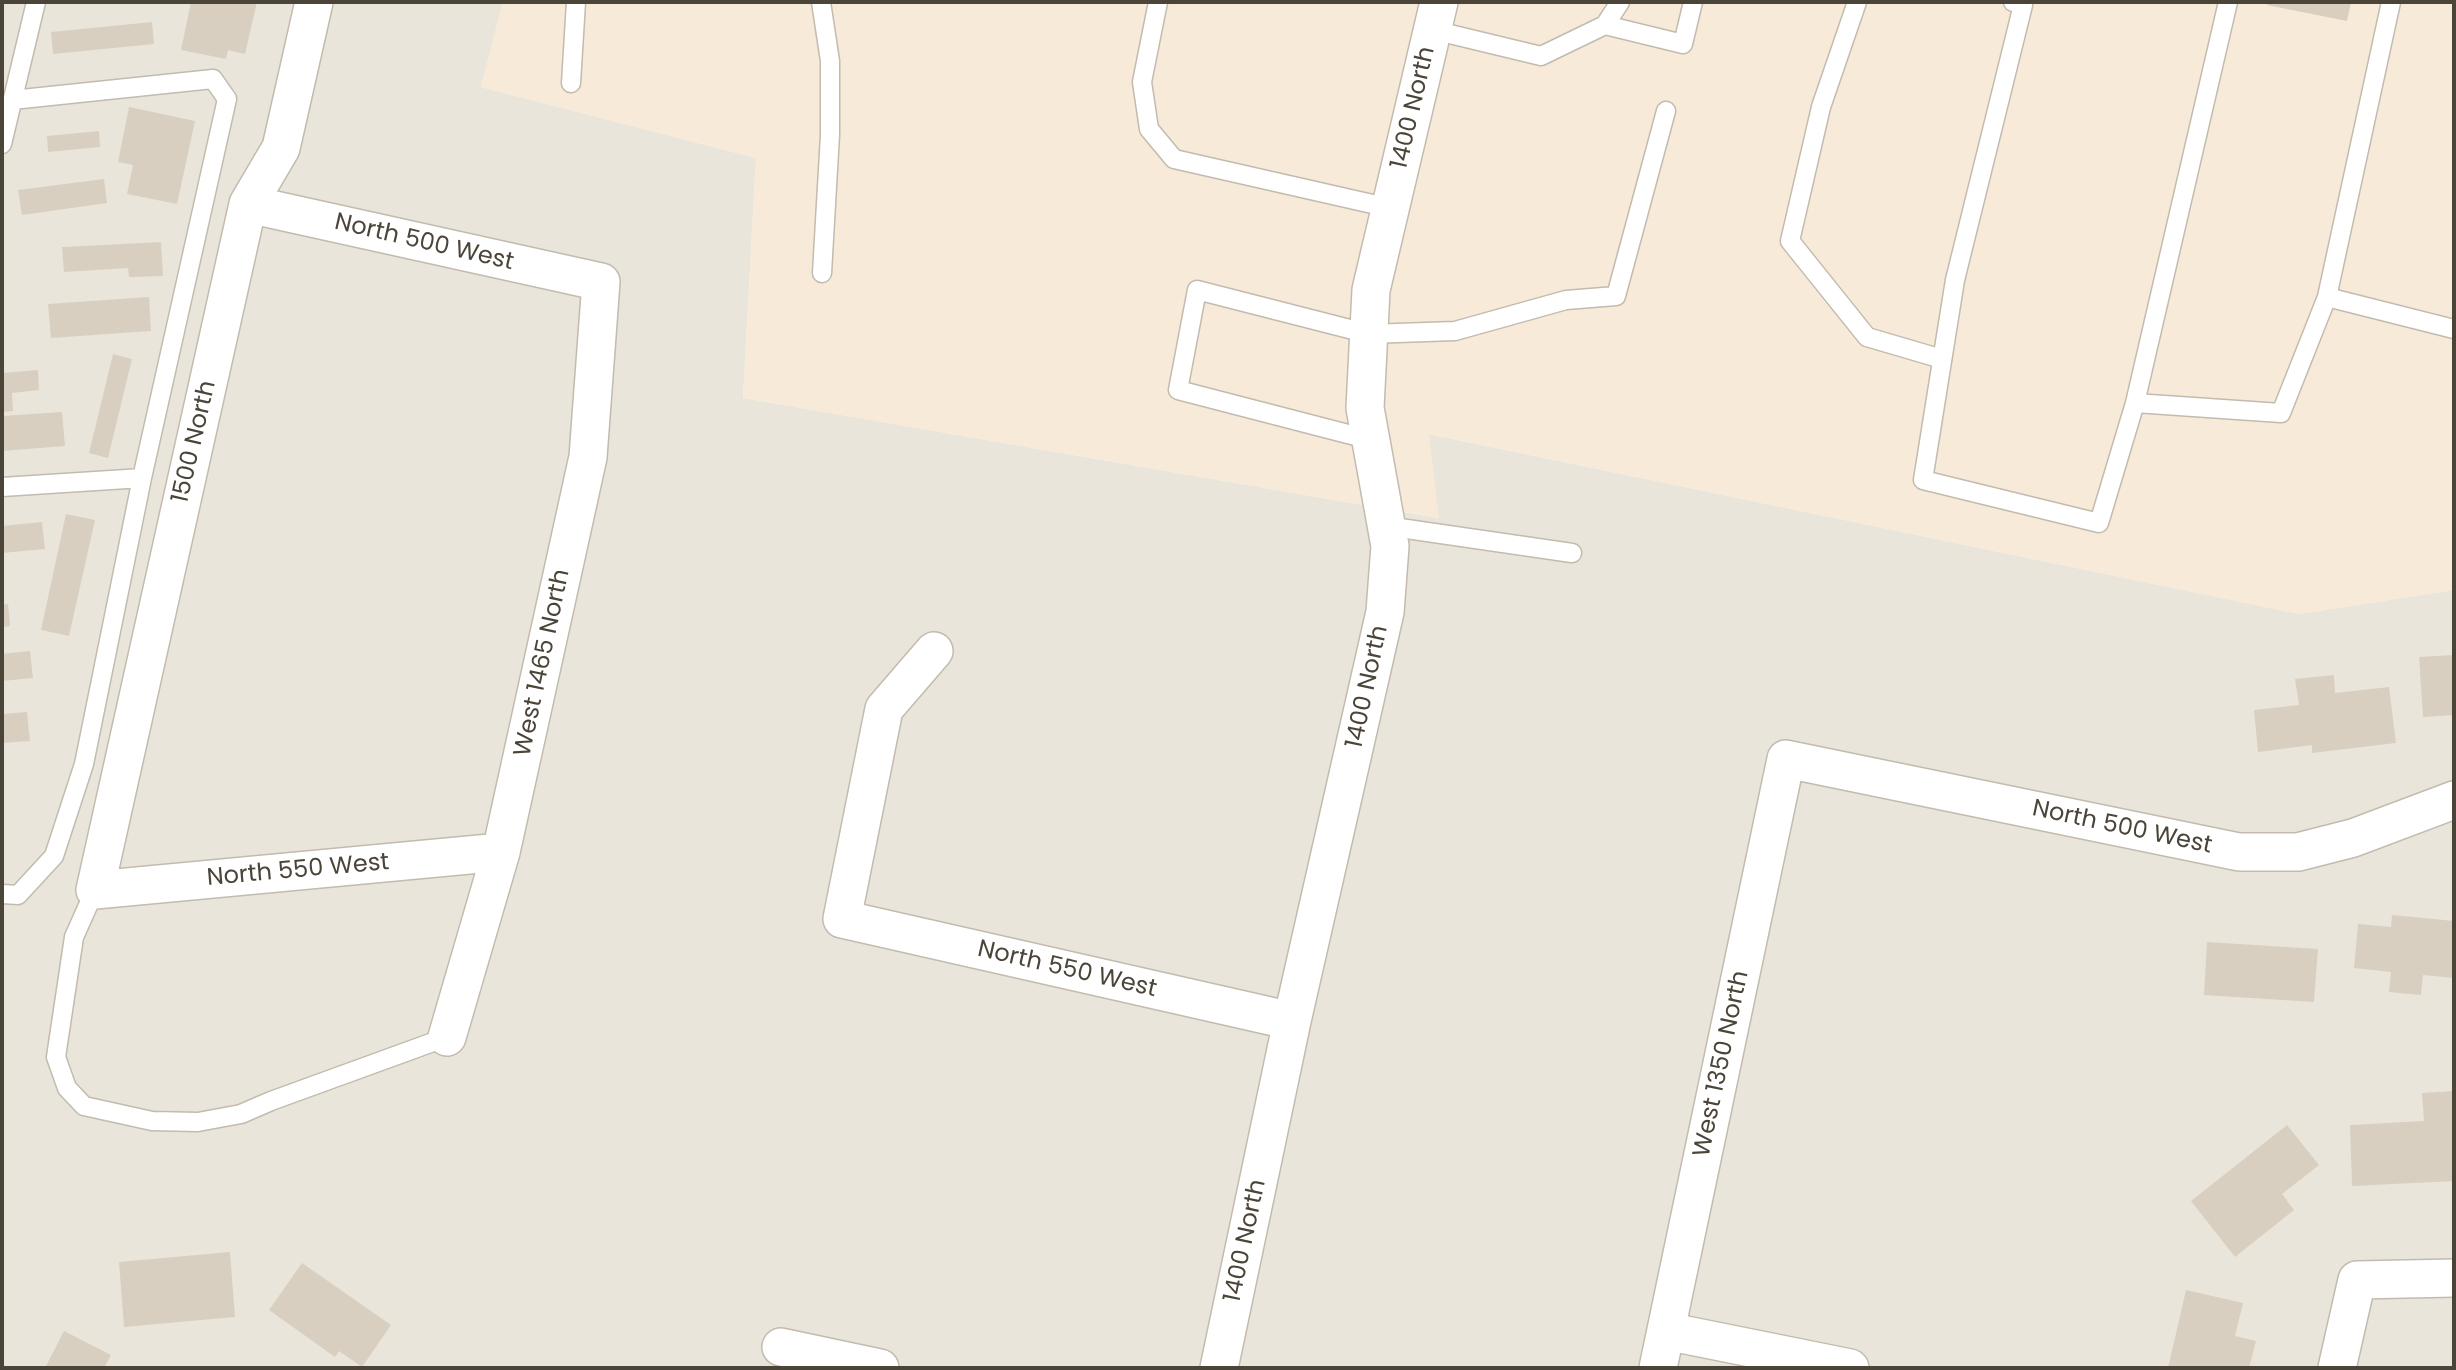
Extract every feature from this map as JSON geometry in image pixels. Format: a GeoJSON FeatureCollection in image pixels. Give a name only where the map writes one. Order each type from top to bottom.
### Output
{"type":"FeatureCollection","features":[{"type":"Feature","properties":{"kind":"street","name":"1500 North"},"geometry":{"type":"LineString","coordinates":[[96,890],[248,204],[281,148],[314,2]]}},
{"type":"Feature","properties":{"kind":"street","name":"1400 North"},"geometry":{"type":"LineString","coordinates":[[1219,1368],[1292,1021],[1385,612],[1390,546],[1365,408],[1371,290],[1436,16]]}},
{"type":"Feature","properties":{"kind":"street","name":"North 500 West"},"geometry":{"type":"LineString","coordinates":[[248,204],[601,282]]}},
{"type":"Feature","properties":{"kind":"street","name":"West 1465 North"},"geometry":{"type":"LineString","coordinates":[[447,1037],[501,852],[588,457],[601,282]]}},
{"type":"Feature","properties":{"kind":"street","name":"North 550 West"},"geometry":{"type":"LineString","coordinates":[[934,651],[884,709],[842,919],[1292,1021]]}},
{"type":"Feature","properties":{"kind":"street","name":"North 500 West"},"geometry":{"type":"LineString","coordinates":[[1786,759],[2239,852],[2298,852],[2353,838],[2454,800]]}},
{"type":"Feature","properties":{"kind":"street","name":"West 1350 North"},"geometry":{"type":"LineString","coordinates":[[1658,1368],[1786,759]]}},
{"type":"Feature","properties":{"kind":"street","name":"North 550 West"},"geometry":{"type":"LineString","coordinates":[[96,890],[501,852]]}},
{"type":"Feature","properties":{"kind":"street"},"geometry":{"type":"LineString","coordinates":[[2337,1368],[2357,1280],[2454,1278]]}},
{"type":"Feature","properties":{"kind":"street"},"geometry":{"type":"LineString","coordinates":[[1666,1331],[1850,1368]]}},
{"type":"Feature","properties":{"kind":"street"},"geometry":{"type":"LineString","coordinates":[[782,1347],[880,1368]]}},
{"type":"Feature","properties":{"kind":"lane"},"geometry":{"type":"LineString","coordinates":[[2,144],[36,2]]}},
{"type":"Feature","properties":{"kind":"lane"},"geometry":{"type":"LineString","coordinates":[[571,83],[576,2]]}},
{"type":"Feature","properties":{"kind":"lane"},"geometry":{"type":"LineString","coordinates":[[821,2],[830,61],[830,135],[822,273]]}},
{"type":"Feature","properties":{"kind":"lane"},"geometry":{"type":"LineString","coordinates":[[1157,2],[1142,82],[1149,130],[1174,159],[1390,208]]}},
{"type":"Feature","properties":{"kind":"lane"},"geometry":{"type":"LineString","coordinates":[[1436,16],[1541,56],[1605,24],[1620,2]]}},
{"type":"Feature","properties":{"kind":"lane"},"geometry":{"type":"LineString","coordinates":[[1605,24],[1683,44],[1693,2]]}},
{"type":"Feature","properties":{"kind":"lane"},"geometry":{"type":"LineString","coordinates":[[1857,2],[1821,107],[1790,242],[1867,337],[1942,359]]}},
{"type":"Feature","properties":{"kind":"lane"},"geometry":{"type":"LineString","coordinates":[[2013,2],[2022,5],[1955,280],[1923,480],[2099,523],[2135,403],[2228,2]]}},
{"type":"Feature","properties":{"kind":"lane"},"geometry":{"type":"LineString","coordinates":[[2135,403],[2281,413],[2327,297],[2391,2]]}},
{"type":"Feature","properties":{"kind":"lane"},"geometry":{"type":"LineString","coordinates":[[2,894],[18,895],[54,856],[84,764],[142,478],[227,99],[213,79],[12,100]]}},
{"type":"Feature","properties":{"kind":"lane"},"geometry":{"type":"LineString","coordinates":[[1371,440],[1178,390],[1197,290],[1369,334],[1455,331],[1566,300],[1616,296],[1666,111]]}},
{"type":"Feature","properties":{"kind":"lane"},"geometry":{"type":"LineString","coordinates":[[2327,297],[2454,329]]}},
{"type":"Feature","properties":{"kind":"lane"},"geometry":{"type":"LineString","coordinates":[[2,487],[142,478]]}},
{"type":"Feature","properties":{"kind":"lane"},"geometry":{"type":"LineString","coordinates":[[1386,526],[1572,553]]}},
{"type":"Feature","properties":{"kind":"lane"},"geometry":{"type":"LineString","coordinates":[[96,890],[74,937],[56,1057],[67,1088],[84,1105],[152,1121],[198,1122],[241,1114],[447,1037]]}},
{"type":"Feature","properties":{"kind":"shaded area"},"geometry":{"type":"Polygon","coordinates":[[[2,2],[503,2],[481,87],[756,158],[743,398],[1438,518],[1428,434],[2299,614],[2454,590],[2454,1368],[2,1368],[2,2]]]}},
{"type":"Feature","properties":{"kind":"shaded area"},"geometry":{"type":"Polygon","coordinates":[[[503,2],[2454,2],[2454,590],[2299,614],[1429,434],[1439,518],[743,398],[756,158],[481,87],[503,2]]]}},
{"type":"Feature","properties":{"kind":"building"},"geometry":{"type":"Polygon","coordinates":[[[191,2],[257,2],[245,54],[228,50],[226,59],[181,50],[191,2]]]}},
{"type":"Feature","properties":{"kind":"building"},"geometry":{"type":"Polygon","coordinates":[[[2268,2],[2351,2],[2347,21],[2267,5],[2268,2]]]}},
{"type":"Feature","properties":{"kind":"building"},"geometry":{"type":"Polygon","coordinates":[[[152,22],[154,44],[53,54],[51,32],[152,22]]]}},
{"type":"Feature","properties":{"kind":"building"},"geometry":{"type":"Polygon","coordinates":[[[129,107],[195,121],[177,204],[127,194],[133,165],[118,162],[129,107]]]}},
{"type":"Feature","properties":{"kind":"building"},"geometry":{"type":"Polygon","coordinates":[[[99,131],[100,147],[48,152],[47,136],[99,131]]]}},
{"type":"Feature","properties":{"kind":"building"},"geometry":{"type":"Polygon","coordinates":[[[104,179],[107,203],[22,215],[18,190],[104,179]]]}},
{"type":"Feature","properties":{"kind":"building"},"geometry":{"type":"Polygon","coordinates":[[[161,242],[163,276],[129,277],[128,268],[64,272],[62,247],[161,242]]]}},
{"type":"Feature","properties":{"kind":"building"},"geometry":{"type":"Polygon","coordinates":[[[149,297],[151,331],[51,338],[48,304],[149,297]]]}},
{"type":"Feature","properties":{"kind":"building"},"geometry":{"type":"Polygon","coordinates":[[[113,354],[132,359],[108,458],[89,453],[113,354]]]}},
{"type":"Feature","properties":{"kind":"building"},"geometry":{"type":"Polygon","coordinates":[[[38,370],[39,390],[12,393],[13,411],[2,412],[2,373],[38,370]]]}},
{"type":"Feature","properties":{"kind":"building"},"geometry":{"type":"Polygon","coordinates":[[[62,412],[65,446],[2,451],[2,416],[62,412]]]}},
{"type":"Feature","properties":{"kind":"building"},"geometry":{"type":"Polygon","coordinates":[[[66,514],[95,520],[69,636],[41,630],[66,514]]]}},
{"type":"Feature","properties":{"kind":"building"},"geometry":{"type":"Polygon","coordinates":[[[42,522],[45,549],[2,553],[2,526],[42,522]]]}},
{"type":"Feature","properties":{"kind":"building"},"geometry":{"type":"Polygon","coordinates":[[[8,604],[10,626],[2,627],[2,605],[8,604]]]}},
{"type":"Feature","properties":{"kind":"building"},"geometry":{"type":"Polygon","coordinates":[[[30,651],[33,678],[2,681],[2,654],[30,651]]]}},
{"type":"Feature","properties":{"kind":"building"},"geometry":{"type":"Polygon","coordinates":[[[2454,655],[2454,715],[2423,717],[2419,657],[2454,655]]]}},
{"type":"Feature","properties":{"kind":"building"},"geometry":{"type":"Polygon","coordinates":[[[2334,675],[2335,693],[2389,687],[2396,743],[2312,753],[2312,745],[2258,752],[2254,710],[2299,705],[2295,679],[2334,675]]]}},
{"type":"Feature","properties":{"kind":"building"},"geometry":{"type":"Polygon","coordinates":[[[27,712],[30,741],[2,743],[2,714],[27,712]]]}},
{"type":"Feature","properties":{"kind":"building"},"geometry":{"type":"Polygon","coordinates":[[[2392,915],[2454,921],[2454,978],[2423,975],[2421,995],[2389,992],[2391,972],[2354,968],[2358,924],[2391,927],[2392,915]]]}},
{"type":"Feature","properties":{"kind":"building"},"geometry":{"type":"Polygon","coordinates":[[[2207,942],[2318,949],[2314,1002],[2204,995],[2207,942]]]}},
{"type":"Feature","properties":{"kind":"building"},"geometry":{"type":"Polygon","coordinates":[[[2454,1091],[2454,1181],[2352,1186],[2350,1125],[2424,1121],[2422,1093],[2454,1091]]]}},
{"type":"Feature","properties":{"kind":"building"},"geometry":{"type":"Polygon","coordinates":[[[2287,1125],[2319,1165],[2282,1194],[2294,1210],[2235,1257],[2191,1201],[2287,1125]]]}},
{"type":"Feature","properties":{"kind":"building"},"geometry":{"type":"Polygon","coordinates":[[[230,1252],[235,1317],[124,1327],[119,1262],[230,1252]]]}},
{"type":"Feature","properties":{"kind":"building"},"geometry":{"type":"Polygon","coordinates":[[[302,1263],[391,1325],[362,1367],[339,1351],[335,1357],[269,1310],[302,1263]]]}},
{"type":"Feature","properties":{"kind":"building"},"geometry":{"type":"Polygon","coordinates":[[[2186,1290],[2243,1303],[2235,1336],[2256,1341],[2249,1368],[2168,1368],[2186,1290]]]}},
{"type":"Feature","properties":{"kind":"building"},"geometry":{"type":"Polygon","coordinates":[[[64,1331],[111,1355],[104,1368],[45,1368],[64,1331]]]}}]}
